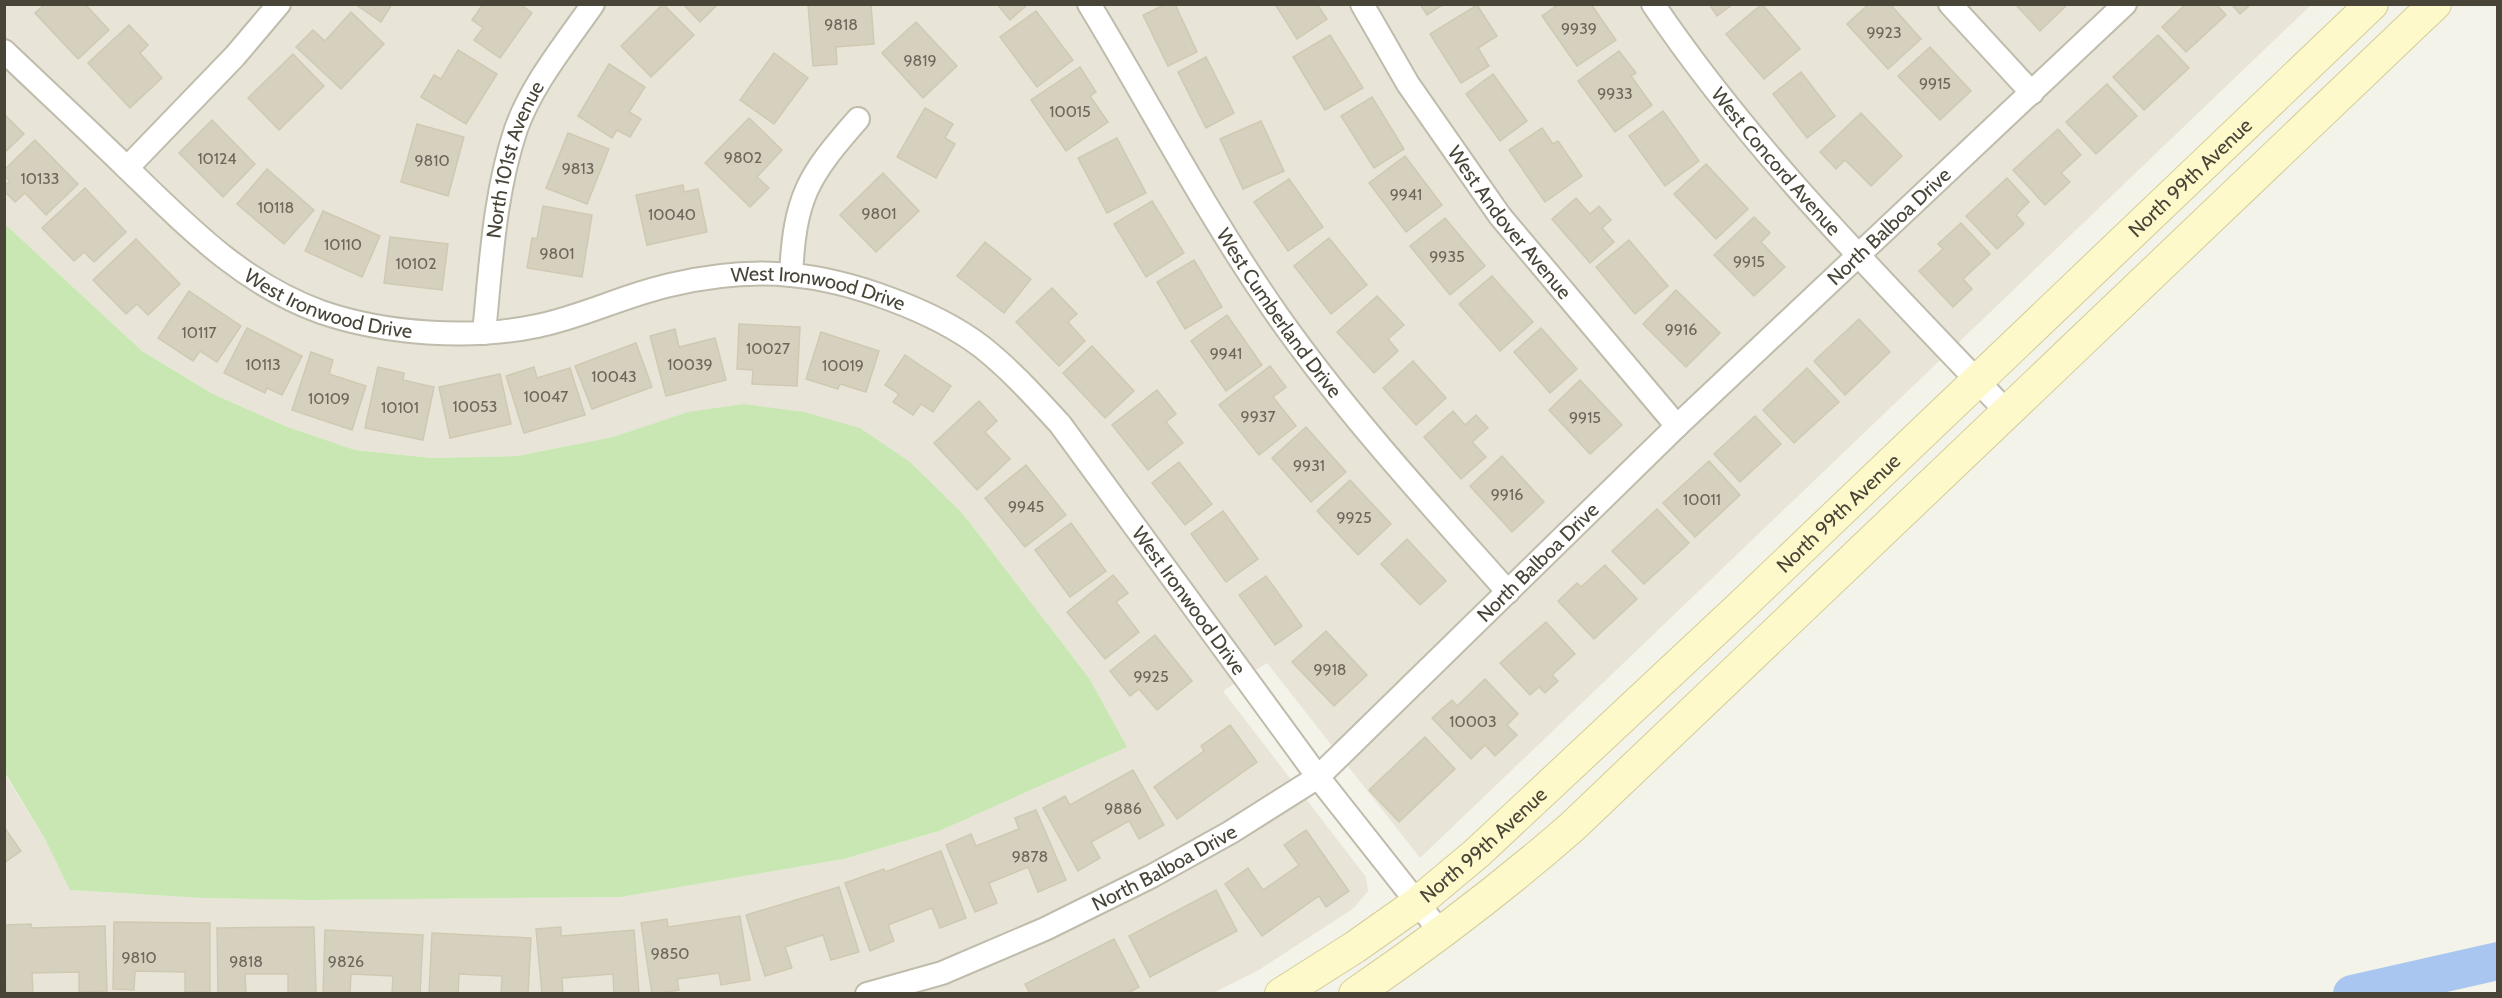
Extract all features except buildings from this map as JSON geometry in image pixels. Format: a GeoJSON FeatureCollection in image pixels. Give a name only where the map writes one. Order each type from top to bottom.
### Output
{"type":"FeatureCollection","features":[{"type":"Feature","properties":{"kind":"main road","name":"North 99th Avenue"},"geometry":{"type":"LineString","coordinates":[[1281,993],[1355,947],[1416,904],[1477,853],[1564,773],[2372,4]]}},
{"type":"Feature","properties":{"kind":"main road","name":"North 99th Avenue"},"geometry":{"type":"LineString","coordinates":[[1355,993],[1442,934],[1506,884],[1572,827],[2435,4]]}},
{"type":"Feature","properties":{"kind":"main road"},"geometry":{"type":"LineString","coordinates":[[2270,100],[2301,132]]}},
{"type":"Feature","properties":{"kind":"street"},"geometry":{"type":"LineString","coordinates":[[127,168],[235,56],[279,4]]}},
{"type":"Feature","properties":{"kind":"street","name":"North 101st Avenue"},"geometry":{"type":"LineString","coordinates":[[484,333],[496,203],[517,128],[545,74],[593,4]]}},
{"type":"Feature","properties":{"kind":"street","name":"West Cumberland Drive"},"geometry":{"type":"LineString","coordinates":[[1089,4],[1137,83],[1193,185],[1278,317],[1379,447],[1508,592]]}},
{"type":"Feature","properties":{"kind":"street","name":"West Andover Avenue"},"geometry":{"type":"LineString","coordinates":[[1362,4],[1408,84],[1500,216],[1677,426]]}},
{"type":"Feature","properties":{"kind":"street","name":"West Concord Avenue"},"geometry":{"type":"LineString","coordinates":[[1653,4],[1708,85],[1764,153],[1858,257],[2008,412]]}},
{"type":"Feature","properties":{"kind":"street"},"geometry":{"type":"LineString","coordinates":[[1950,4],[2032,93]]}},
{"type":"Feature","properties":{"kind":"street","name":"North Balboa Drive"},"geometry":{"type":"LineString","coordinates":[[867,993],[942,973],[1045,928],[1162,871],[1231,832],[1318,777],[1677,426],[2125,4]]}},
{"type":"Feature","properties":{"kind":"street","name":"West Ironwood Drive"},"geometry":{"type":"LineString","coordinates":[[4,51],[192,232],[256,282],[320,311],[384,329],[484,333],[537,326],[669,285],[728,275],[792,275],[877,293],[924,313],[980,346],[1018,379],[1060,424],[1318,777],[1416,904],[1442,934]]}},
{"type":"Feature","properties":{"kind":"street"},"geometry":{"type":"LineString","coordinates":[[792,275],[794,232],[801,197],[826,155],[858,119]]}},
{"type":"Feature","properties":{"kind":"shaded area"},"geometry":{"type":"Polygon","coordinates":[[[5,5],[2311,5],[1420,858],[1267,663],[1223,691],[1366,877],[1368,891],[1354,908],[1259,970],[1213,993],[5,993],[4,773],[44,837],[71,890],[203,898],[308,900],[621,897],[844,859],[939,831],[1089,678],[963,514],[688,412],[613,437],[517,456],[432,458],[355,450],[285,426],[211,393],[142,351],[5,224],[5,5]]]}},
{"type":"Feature","properties":{"kind":"green space"},"geometry":{"type":"Polygon","coordinates":[[[5,224],[142,351],[211,393],[285,426],[355,450],[432,458],[517,456],[613,437],[688,412],[744,404],[804,412],[860,428],[910,462],[963,514],[1089,678],[1127,747],[939,831],[844,859],[621,897],[308,900],[203,898],[70,890],[44,837],[5,773],[5,224]]]}},
{"type":"Feature","properties":{"kind":"waterway"},"geometry":{"type":"LineString","coordinates":[[2352,994],[2498,961]]}}]}
